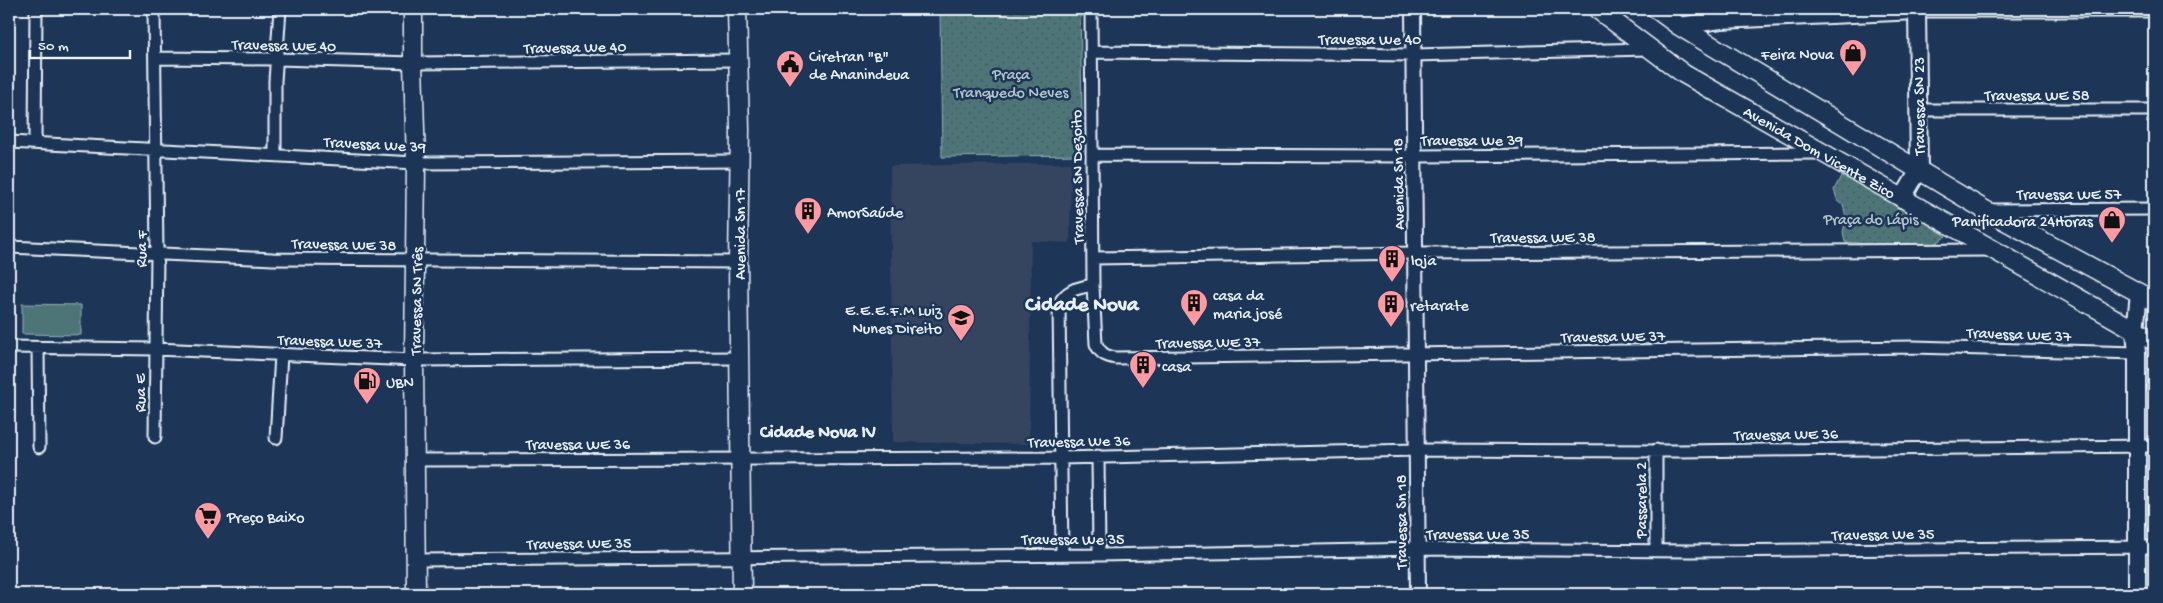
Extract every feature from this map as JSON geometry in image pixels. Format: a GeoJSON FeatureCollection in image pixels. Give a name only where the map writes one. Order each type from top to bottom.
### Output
{"type":"FeatureCollection","features":[{"type":"Feature","properties":{"kind":"main road","name":"Travessa SN Três"},"geometry":{"type":"LineString","coordinates":[[413,9],[416,163],[414,360],[416,594]]}},
{"type":"Feature","properties":{"kind":"main road","name":"Avenida Sn 17"},"geometry":{"type":"LineString","coordinates":[[737,9],[740,161],[738,262],[742,459],[742,594]]}},
{"type":"Feature","properties":{"kind":"main road","name":"Avenida Dom Vicente Zico"},"geometry":{"type":"LineString","coordinates":[[1597,9],[1648,49],[1684,74],[2154,341]]}},
{"type":"Feature","properties":{"kind":"main road","name":"Avenida Dom Vicente Zico"},"geometry":{"type":"LineString","coordinates":[[1656,9],[1678,26],[1985,210],[2146,297]]}},
{"type":"Feature","properties":{"kind":"main road"},"geometry":{"type":"LineString","coordinates":[[1678,26],[1721,20],[1917,10]]}},
{"type":"Feature","properties":{"kind":"main road","name":"Travessa SN 23"},"geometry":{"type":"LineString","coordinates":[[1902,199],[1919,170],[1917,10]]}},
{"type":"Feature","properties":{"kind":"main road"},"geometry":{"type":"LineString","coordinates":[[2137,594],[2137,353],[2135,331],[2146,297]]}},
{"type":"Feature","properties":{"kind":"street"},"geometry":{"type":"LineString","coordinates":[[35,144],[36,9]]}},
{"type":"Feature","properties":{"kind":"street","name":"Rua F"},"geometry":{"type":"LineString","coordinates":[[154,9],[157,253],[155,349]]}},
{"type":"Feature","properties":{"kind":"street"},"geometry":{"type":"LineString","coordinates":[[275,155],[275,81],[280,9]]}},
{"type":"Feature","properties":{"kind":"street","name":"Travessa SN Dezoito"},"geometry":{"type":"LineString","coordinates":[[1091,9],[1093,285],[1096,344]]}},
{"type":"Feature","properties":{"kind":"street","name":"Avenida Sn 18"},"geometry":{"type":"LineString","coordinates":[[1413,9],[1417,450]]}},
{"type":"Feature","properties":{"kind":"street"},"geometry":{"type":"LineString","coordinates":[[1917,10],[2154,11]]}},
{"type":"Feature","properties":{"kind":"street","name":"Travessa We 40"},"geometry":{"type":"LineString","coordinates":[[1091,52],[1414,55],[1648,49]]}},
{"type":"Feature","properties":{"kind":"street","name":"Travessa WE 40"},"geometry":{"type":"LineString","coordinates":[[155,58],[413,63]]}},
{"type":"Feature","properties":{"kind":"street","name":"Travessa We 40"},"geometry":{"type":"LineString","coordinates":[[413,63],[737,60]]}},
{"type":"Feature","properties":{"kind":"street","name":"Travessa WE 58"},"geometry":{"type":"LineString","coordinates":[[1919,110],[2154,110]]}},
{"type":"Feature","properties":{"kind":"street","name":"Travessa We 39"},"geometry":{"type":"LineString","coordinates":[[9,142],[416,163],[740,161]]}},
{"type":"Feature","properties":{"kind":"street","name":"Travessa We 39"},"geometry":{"type":"LineString","coordinates":[[1092,155],[1414,156],[1823,153]]}},
{"type":"Feature","properties":{"kind":"street","name":"Travessa WE 57"},"geometry":{"type":"LineString","coordinates":[[1985,210],[2154,209]]}},
{"type":"Feature","properties":{"kind":"street","name":"Travessa WE 38"},"geometry":{"type":"LineString","coordinates":[[9,247],[273,258],[738,262]]}},
{"type":"Feature","properties":{"kind":"street","name":"Travessa WE 38"},"geometry":{"type":"LineString","coordinates":[[1093,258],[1416,253],[1994,250]]}},
{"type":"Feature","properties":{"kind":"street"},"geometry":{"type":"LineString","coordinates":[[1062,554],[1059,304],[1062,298],[1073,289],[1093,285]]}},
{"type":"Feature","properties":{"kind":"street","name":"Travessa WE 37"},"geometry":{"type":"LineString","coordinates":[[1096,344],[1100,352],[1115,358],[1913,347],[2137,353]]}},
{"type":"Feature","properties":{"kind":"street","name":"Travessa WE 37"},"geometry":{"type":"LineString","coordinates":[[9,347],[155,349],[414,360],[740,358]]}},
{"type":"Feature","properties":{"kind":"street"},"geometry":{"type":"LineString","coordinates":[[38,348],[39,447]]}},
{"type":"Feature","properties":{"kind":"street","name":"Rua E"},"geometry":{"type":"LineString","coordinates":[[155,349],[155,437]]}},
{"type":"Feature","properties":{"kind":"street"},"geometry":{"type":"LineString","coordinates":[[276,438],[282,355]]}},
{"type":"Feature","properties":{"kind":"street","name":"Travessa WE 36"},"geometry":{"type":"LineString","coordinates":[[1417,450],[2154,446]]}},
{"type":"Feature","properties":{"kind":"street","name":"Travessa We 36"},"geometry":{"type":"LineString","coordinates":[[742,459],[1061,458],[1417,450]]}},
{"type":"Feature","properties":{"kind":"street","name":"Travessa Sn 18"},"geometry":{"type":"LineString","coordinates":[[1417,450],[1418,594]]}},
{"type":"Feature","properties":{"kind":"street","name":"Passarela 2"},"geometry":{"type":"LineString","coordinates":[[1656,450],[1656,550]]}},
{"type":"Feature","properties":{"kind":"street"},"geometry":{"type":"LineString","coordinates":[[1098,456],[1099,555]]}},
{"type":"Feature","properties":{"kind":"street","name":"Travessa WE 36"},"geometry":{"type":"LineString","coordinates":[[415,460],[742,459]]}},
{"type":"Feature","properties":{"kind":"street","name":"Travessa We 35"},"geometry":{"type":"LineString","coordinates":[[742,557],[1099,555],[1419,549],[1656,550],[2154,547]]}},
{"type":"Feature","properties":{"kind":"street","name":"Travessa WE 35"},"geometry":{"type":"LineString","coordinates":[[417,560],[742,557]]}},
{"type":"Feature","properties":{"kind":"shaded area","name":"E.E.E.F.M Luiz Nunes Direito"},"geometry":{"type":"Polygon","coordinates":[[[1071,163],[1070,243],[1031,241],[1029,444],[893,442],[890,166],[1071,163]]]}},
{"type":"Feature","properties":{"kind":"green space","name":"Praça Tranquedo Neves"},"geometry":{"type":"Polygon","coordinates":[[[940,9],[1080,9],[1083,155],[942,157],[940,9]]]}},
{"type":"Feature","properties":{"kind":"green space","name":"Praça do Lápis"},"geometry":{"type":"Polygon","coordinates":[[[1841,176],[1874,189],[1946,236],[1931,247],[1911,248],[1845,242],[1843,232],[1846,219],[1843,204],[1838,202],[1834,190],[1841,176]]]}},
{"type":"Feature","properties":{"kind":"green space"},"geometry":{"type":"Polygon","coordinates":[[[22,304],[81,305],[81,335],[22,334],[22,304]]]}},
{"type":"Feature","properties":{"kind":"place","name":"Feira Nova"},"geometry":{"type":"Point","coordinates":[1853,77]}},
{"type":"Feature","properties":{"kind":"place","name":"Ciretran \"B\" de Ananindeua"},"geometry":{"type":"Point","coordinates":[790,88]}},
{"type":"Feature","properties":{"kind":"place","name":"AmorSaúde"},"geometry":{"type":"Point","coordinates":[808,235]}},
{"type":"Feature","properties":{"kind":"place","name":"Panificadora 24Horas"},"geometry":{"type":"Point","coordinates":[2112,244]}},
{"type":"Feature","properties":{"kind":"place","name":"loja"},"geometry":{"type":"Point","coordinates":[1392,283]}},
{"type":"Feature","properties":{"kind":"place","name":"casa da maria josé"},"geometry":{"type":"Point","coordinates":[1194,327]}},
{"type":"Feature","properties":{"kind":"place","name":"retarate"},"geometry":{"type":"Point","coordinates":[1391,328]}},
{"type":"Feature","properties":{"kind":"place","name":"E.E.E.F.M Luiz Nunes Direito"},"geometry":{"type":"Point","coordinates":[961,342]}},
{"type":"Feature","properties":{"kind":"place","name":"casa"},"geometry":{"type":"Point","coordinates":[1143,389]}},
{"type":"Feature","properties":{"kind":"place","name":"UBN"},"geometry":{"type":"Point","coordinates":[367,405]}},
{"type":"Feature","properties":{"kind":"place","name":"Preço Baixo"},"geometry":{"type":"Point","coordinates":[208,540]}},
{"type":"Feature","properties":{"kind":"district","name":"Cidade Nova"},"geometry":{"type":"Point","coordinates":[1082,303]}},
{"type":"Feature","properties":{"kind":"district","name":"Cidade Nova IV"},"geometry":{"type":"Point","coordinates":[818,431]}}]}
